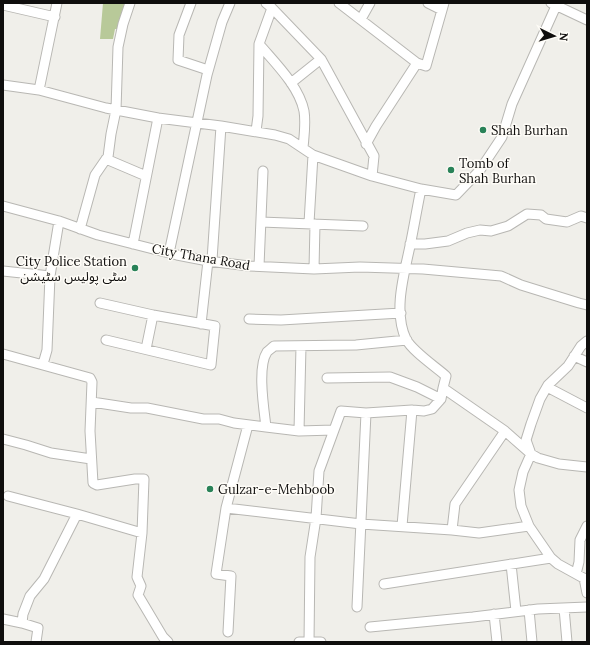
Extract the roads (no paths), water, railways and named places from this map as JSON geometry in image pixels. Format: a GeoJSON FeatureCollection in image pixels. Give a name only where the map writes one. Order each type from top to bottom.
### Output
{"type":"FeatureCollection","features":[{"type":"Feature","properties":{"kind":"street"},"geometry":{"type":"LineString","coordinates":[[39,90],[58,3]]}},
{"type":"Feature","properties":{"kind":"street"},"geometry":{"type":"LineString","coordinates":[[80,229],[95,175],[108,157],[116,110],[118,47],[123,24],[130,3]]}},
{"type":"Feature","properties":{"kind":"street"},"geometry":{"type":"LineString","coordinates":[[191,3],[179,34],[178,60],[208,70]]}},
{"type":"Feature","properties":{"kind":"street"},"geometry":{"type":"LineString","coordinates":[[169,253],[208,70],[222,22],[230,3]]}},
{"type":"Feature","properties":{"kind":"street"},"geometry":{"type":"LineString","coordinates":[[339,3],[417,64],[426,66],[443,7],[428,3]]}},
{"type":"Feature","properties":{"kind":"street"},"geometry":{"type":"LineString","coordinates":[[361,19],[370,3]]}},
{"type":"Feature","properties":{"kind":"street"},"geometry":{"type":"LineString","coordinates":[[3,85],[39,90],[116,110],[158,118],[196,122],[251,132],[256,131],[289,139],[313,155],[372,176],[421,189],[456,195],[480,170],[502,137],[512,104],[553,4],[587,20]]}},
{"type":"Feature","properties":{"kind":"street"},"geometry":{"type":"LineString","coordinates":[[3,5],[55,17]]}},
{"type":"Feature","properties":{"kind":"street"},"geometry":{"type":"LineString","coordinates":[[269,5],[321,59],[366,144],[374,156],[372,176]]}},
{"type":"Feature","properties":{"kind":"street"},"geometry":{"type":"LineString","coordinates":[[256,131],[258,116],[259,44],[269,5]]}},
{"type":"Feature","properties":{"kind":"street"},"geometry":{"type":"LineString","coordinates":[[259,44],[284,73],[299,96],[304,111],[305,125],[303,148]]}},
{"type":"Feature","properties":{"kind":"street"},"geometry":{"type":"LineString","coordinates":[[291,84],[321,59]]}},
{"type":"Feature","properties":{"kind":"street"},"geometry":{"type":"LineString","coordinates":[[366,144],[376,126],[417,64]]}},
{"type":"Feature","properties":{"kind":"street"},"geometry":{"type":"LineString","coordinates":[[133,244],[158,118]]}},
{"type":"Feature","properties":{"kind":"street"},"geometry":{"type":"LineString","coordinates":[[201,324],[210,260],[221,126]]}},
{"type":"Feature","properties":{"kind":"street"},"geometry":{"type":"LineString","coordinates":[[313,155],[312,224],[314,269]]}},
{"type":"Feature","properties":{"kind":"street"},"geometry":{"type":"LineString","coordinates":[[106,159],[146,176]]}},
{"type":"Feature","properties":{"kind":"street"},"geometry":{"type":"LineString","coordinates":[[259,266],[263,171]]}},
{"type":"Feature","properties":{"kind":"street"},"geometry":{"type":"LineString","coordinates":[[309,642],[310,557],[316,518],[319,470],[341,411],[424,411],[432,409],[441,399],[446,376],[421,356],[407,340],[402,326],[402,288],[421,189]]}},
{"type":"Feature","properties":{"kind":"street","name":"City Thana Road"},"geometry":{"type":"LineString","coordinates":[[3,206],[59,221],[98,235],[169,253],[210,260],[249,266],[314,269],[360,267],[501,276],[539,291],[587,305]]}},
{"type":"Feature","properties":{"kind":"street"},"geometry":{"type":"LineString","coordinates":[[410,244],[448,241],[467,233],[480,230],[491,231],[508,226],[527,214],[541,215],[546,219],[567,222],[581,216],[587,218]]}},
{"type":"Feature","properties":{"kind":"street"},"geometry":{"type":"LineString","coordinates":[[43,364],[47,350],[50,276],[59,221]]}},
{"type":"Feature","properties":{"kind":"street"},"geometry":{"type":"LineString","coordinates":[[261,222],[363,226]]}},
{"type":"Feature","properties":{"kind":"street"},"geometry":{"type":"LineString","coordinates":[[3,271],[50,276]]}},
{"type":"Feature","properties":{"kind":"street"},"geometry":{"type":"LineString","coordinates":[[100,303],[215,326],[211,365],[106,340]]}},
{"type":"Feature","properties":{"kind":"street"},"geometry":{"type":"LineString","coordinates":[[249,319],[281,320],[401,313]]}},
{"type":"Feature","properties":{"kind":"street"},"geometry":{"type":"LineString","coordinates":[[146,350],[154,315]]}},
{"type":"Feature","properties":{"kind":"street"},"geometry":{"type":"LineString","coordinates":[[266,427],[262,398],[262,377],[267,352],[274,346],[356,345],[407,340]]}},
{"type":"Feature","properties":{"kind":"street"},"geometry":{"type":"LineString","coordinates":[[582,577],[558,564],[551,558],[529,526],[521,506],[519,490],[523,472],[531,454],[526,440],[540,399],[547,387],[568,366],[581,346],[587,341]]}},
{"type":"Feature","properties":{"kind":"street"},"geometry":{"type":"LineString","coordinates":[[299,430],[301,346]]}},
{"type":"Feature","properties":{"kind":"street"},"geometry":{"type":"LineString","coordinates":[[3,354],[90,378],[92,382],[90,431],[93,483],[144,479],[142,533],[137,577],[141,586],[138,595],[163,637],[168,642]]}},
{"type":"Feature","properties":{"kind":"street"},"geometry":{"type":"LineString","coordinates":[[574,356],[587,362]]}},
{"type":"Feature","properties":{"kind":"street"},"geometry":{"type":"LineString","coordinates":[[327,378],[390,377],[417,387],[441,399]]}},
{"type":"Feature","properties":{"kind":"street"},"geometry":{"type":"LineString","coordinates":[[547,387],[587,408]]}},
{"type":"Feature","properties":{"kind":"street"},"geometry":{"type":"LineString","coordinates":[[443,388],[505,431],[531,454],[559,464],[587,467]]}},
{"type":"Feature","properties":{"kind":"street"},"geometry":{"type":"LineString","coordinates":[[92,402],[131,408],[147,408],[203,419],[219,419],[248,425],[299,430],[334,430]]}},
{"type":"Feature","properties":{"kind":"street"},"geometry":{"type":"LineString","coordinates":[[402,526],[412,410]]}},
{"type":"Feature","properties":{"kind":"street"},"geometry":{"type":"LineString","coordinates":[[357,607],[366,412]]}},
{"type":"Feature","properties":{"kind":"street"},"geometry":{"type":"LineString","coordinates":[[228,632],[231,576],[216,574],[226,508],[248,425]]}},
{"type":"Feature","properties":{"kind":"street"},"geometry":{"type":"LineString","coordinates":[[452,530],[455,504],[505,431]]}},
{"type":"Feature","properties":{"kind":"street"},"geometry":{"type":"LineString","coordinates":[[3,440],[26,444],[51,453],[91,459]]}},
{"type":"Feature","properties":{"kind":"street"},"geometry":{"type":"LineString","coordinates":[[8,496],[142,533]]}},
{"type":"Feature","properties":{"kind":"street"},"geometry":{"type":"LineString","coordinates":[[226,508],[361,524],[479,533],[529,526]]}},
{"type":"Feature","properties":{"kind":"street"},"geometry":{"type":"LineString","coordinates":[[22,623],[23,614],[30,596],[44,579],[77,514]]}},
{"type":"Feature","properties":{"kind":"street"},"geometry":{"type":"LineString","coordinates":[[587,526],[580,540],[579,562],[587,593]]}},
{"type":"Feature","properties":{"kind":"street"},"geometry":{"type":"LineString","coordinates":[[384,584],[551,558]]}},
{"type":"Feature","properties":{"kind":"street"},"geometry":{"type":"LineString","coordinates":[[511,564],[516,611]]}},
{"type":"Feature","properties":{"kind":"street"},"geometry":{"type":"LineString","coordinates":[[370,627],[516,611],[587,607]]}},
{"type":"Feature","properties":{"kind":"street"},"geometry":{"type":"LineString","coordinates":[[564,608],[567,642]]}},
{"type":"Feature","properties":{"kind":"street"},"geometry":{"type":"LineString","coordinates":[[529,610],[532,642]]}},
{"type":"Feature","properties":{"kind":"street"},"geometry":{"type":"LineString","coordinates":[[494,614],[497,642]]}},
{"type":"Feature","properties":{"kind":"street"},"geometry":{"type":"LineString","coordinates":[[3,619],[38,628],[36,642]]}},
{"type":"Feature","properties":{"kind":"street"},"geometry":{"type":"LineString","coordinates":[[299,642],[321,642]]}},
{"type":"Feature","properties":{"kind":"place","name":"Shah Burhan"},"geometry":{"type":"Point","coordinates":[483,130]}},
{"type":"Feature","properties":{"kind":"place","name":"Tomb of Shah Burhan"},"geometry":{"type":"Point","coordinates":[451,170]}},
{"type":"Feature","properties":{"kind":"place","name":"City Police Station سٹی پولیس سٹیشن"},"geometry":{"type":"Point","coordinates":[135,268]}},
{"type":"Feature","properties":{"kind":"place","name":"Gulzar-e-Mehboob"},"geometry":{"type":"Point","coordinates":[210,489]}}]}
